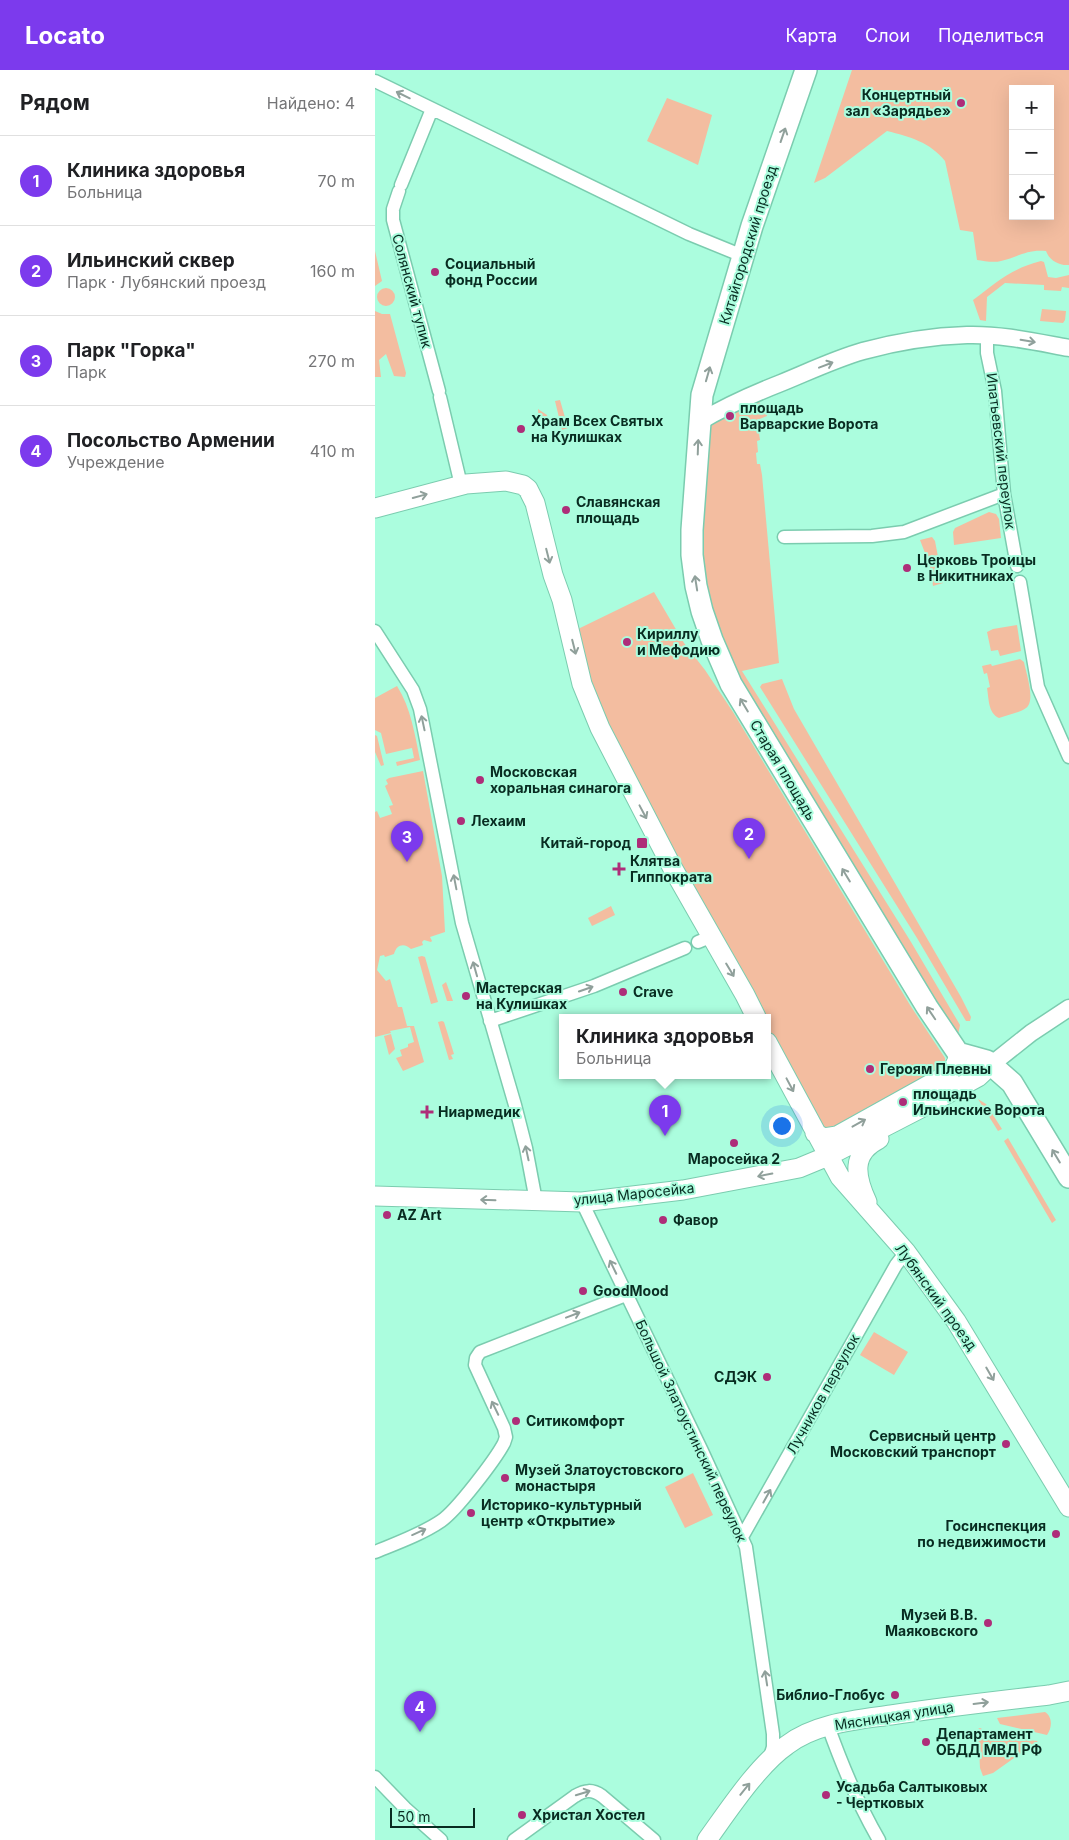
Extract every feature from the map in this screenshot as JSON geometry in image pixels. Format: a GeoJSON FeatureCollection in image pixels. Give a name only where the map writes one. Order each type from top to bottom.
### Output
{"type":"FeatureCollection","features":[{"type":"Feature","properties":{"kind":"main road","name":"Китайгородский проезд"},"geometry":{"type":"LineString","coordinates":[[699,422],[702,395],[743,256],[806,70]]}},
{"type":"Feature","properties":{"kind":"main road","name":"Старая площадь"},"geometry":{"type":"LineString","coordinates":[[699,422],[692,555],[696,586],[712,640],[731,684],[922,999],[958,1053]]}},
{"type":"Feature","properties":{"kind":"main road"},"geometry":{"type":"LineString","coordinates":[[375,508],[461,485],[500,481],[513,482],[523,485],[528,489],[532,496],[553,575],[562,600],[583,684],[599,728],[704,940],[745,994],[754,1014]]}},
{"type":"Feature","properties":{"kind":"main road","name":"Лубянский проезд"},"geometry":{"type":"LineString","coordinates":[[771,1050],[840,1177],[906,1252],[957,1320],[1069,1507]]}},
{"type":"Feature","properties":{"kind":"main road"},"geometry":{"type":"LineString","coordinates":[[815,1133],[824,1138],[837,1136],[945,1076],[956,1064],[958,1053],[993,1064],[1012,1083],[1069,1177]]}},
{"type":"Feature","properties":{"kind":"main road"},"geometry":{"type":"LineString","coordinates":[[828,1156],[921,1108],[978,1076],[993,1064]]}},
{"type":"Feature","properties":{"kind":"main road"},"geometry":{"type":"LineString","coordinates":[[879,1223],[865,1200],[859,1181],[858,1167],[860,1156],[867,1146],[898,1129],[921,1108]]}},
{"type":"Feature","properties":{"kind":"main road","name":"улица Маросейка"},"geometry":{"type":"LineString","coordinates":[[375,1196],[582,1202],[640,1196],[735,1181],[799,1168],[828,1156]]}},
{"type":"Feature","properties":{"kind":"main road","name":"Мясницкая улица"},"geometry":{"type":"LineString","coordinates":[[707,1840],[769,1760],[797,1738],[828,1726],[846,1722],[926,1709],[1069,1691]]}},
{"type":"Feature","properties":{"kind":"street"},"geometry":{"type":"LineString","coordinates":[[375,81],[689,234],[743,256]]}},
{"type":"Feature","properties":{"kind":"street","name":"Солянский тупик"},"geometry":{"type":"LineString","coordinates":[[432,109],[400,188],[393,209],[393,220],[440,394],[461,485]]}},
{"type":"Feature","properties":{"kind":"street"},"geometry":{"type":"LineString","coordinates":[[699,422],[728,405],[862,352],[926,339],[965,335],[987,336],[1069,348]]}},
{"type":"Feature","properties":{"kind":"street","name":"Ипатьевский переулок"},"geometry":{"type":"LineString","coordinates":[[987,336],[987,353],[995,391],[1004,494],[1017,566]]}},
{"type":"Feature","properties":{"kind":"street"},"geometry":{"type":"LineString","coordinates":[[784,537],[872,536],[904,532],[1004,494]]}},
{"type":"Feature","properties":{"kind":"street"},"geometry":{"type":"LineString","coordinates":[[1020,582],[1038,687],[1069,757]]}},
{"type":"Feature","properties":{"kind":"street"},"geometry":{"type":"LineString","coordinates":[[375,632],[413,690],[420,709],[462,923],[526,1148],[537,1201]]}},
{"type":"Feature","properties":{"kind":"street"},"geometry":{"type":"LineString","coordinates":[[491,1021],[602,983],[685,948]]}},
{"type":"Feature","properties":{"kind":"street"},"geometry":{"type":"LineString","coordinates":[[993,1064],[1031,1033],[1069,1008]]}},
{"type":"Feature","properties":{"kind":"street","name":"Большой Златоустинский переулок"},"geometry":{"type":"LineString","coordinates":[[582,1202],[698,1442],[742,1538],[747,1554],[770,1710],[773,1747],[769,1760]]}},
{"type":"Feature","properties":{"kind":"street","name":"Лучников переулок"},"geometry":{"type":"LineString","coordinates":[[742,1538],[878,1296],[906,1252]]}},
{"type":"Feature","properties":{"kind":"street"},"geometry":{"type":"LineString","coordinates":[[375,1552],[431,1527],[444,1519],[458,1504],[504,1443],[506,1437],[504,1428],[475,1365],[476,1358],[480,1352],[626,1294]]}},
{"type":"Feature","properties":{"kind":"street"},"geometry":{"type":"LineString","coordinates":[[828,1726],[869,1824],[879,1840]]}},
{"type":"Feature","properties":{"kind":"street"},"geometry":{"type":"LineString","coordinates":[[375,1777],[405,1808],[441,1840]]}},
{"type":"Feature","properties":{"kind":"street"},"geometry":{"type":"LineString","coordinates":[[514,1840],[575,1796],[589,1791],[596,1792],[602,1796],[654,1840]]}},
{"type":"Feature","properties":{"kind":"shaded area"},"geometry":{"type":"Polygon","coordinates":[[[852,70],[1069,70],[1069,265],[1055,262],[1046,251],[1028,252],[998,262],[977,260],[973,232],[960,230],[945,161],[933,149],[919,141],[887,131],[825,178],[814,183],[852,70]]]}},
{"type":"Feature","properties":{"kind":"shaded area"},"geometry":{"type":"Polygon","coordinates":[[[667,98],[712,115],[698,165],[647,141],[667,98]]]}},
{"type":"Feature","properties":{"kind":"shaded area"},"geometry":{"type":"Polygon","coordinates":[[[375,251],[382,281],[375,286],[375,251]]]}},
{"type":"Feature","properties":{"kind":"shaded area"},"geometry":{"type":"Polygon","coordinates":[[[1041,261],[1044,262],[1048,277],[1056,278],[1069,275],[1069,288],[1062,287],[1061,291],[1044,290],[1044,285],[1005,283],[987,297],[986,321],[980,320],[973,300],[1012,272],[1041,261]]]}},
{"type":"Feature","properties":{"kind":"shaded area"},"geometry":{"type":"Polygon","coordinates":[[[386,288],[392,291],[395,297],[392,303],[386,306],[380,303],[377,297],[380,291],[386,288]]]}},
{"type":"Feature","properties":{"kind":"shaded area"},"geometry":{"type":"Polygon","coordinates":[[[1042,309],[1066,311],[1065,320],[1063,323],[1040,321],[1042,309]]]}},
{"type":"Feature","properties":{"kind":"shaded area"},"geometry":{"type":"Polygon","coordinates":[[[375,311],[382,314],[390,314],[406,373],[405,377],[394,376],[386,354],[379,360],[381,377],[375,377],[375,311]]]}},
{"type":"Feature","properties":{"kind":"shaded area"},"geometry":{"type":"Polygon","coordinates":[[[560,400],[568,428],[562,430],[555,401],[560,400]]]}},
{"type":"Feature","properties":{"kind":"shaded area"},"geometry":{"type":"Polygon","coordinates":[[[755,401],[759,402],[766,409],[767,416],[757,420],[760,440],[757,441],[758,452],[756,453],[757,464],[760,464],[762,475],[779,663],[742,671],[911,942],[960,1025],[958,1035],[723,654],[698,553],[707,439],[711,422],[755,401]]]}},
{"type":"Feature","properties":{"kind":"shaded area"},"geometry":{"type":"Polygon","coordinates":[[[538,409],[547,415],[550,427],[539,428],[538,409]]]}},
{"type":"Feature","properties":{"kind":"shaded area"},"geometry":{"type":"Polygon","coordinates":[[[989,512],[996,514],[999,519],[1001,538],[954,545],[953,532],[955,528],[989,512]]]}},
{"type":"Feature","properties":{"kind":"shaded area"},"geometry":{"type":"Polygon","coordinates":[[[932,537],[935,541],[943,583],[933,586],[930,566],[920,540],[932,537]]]}},
{"type":"Feature","properties":{"kind":"shaded area"},"geometry":{"type":"Polygon","coordinates":[[[654,592],[684,643],[733,712],[910,1005],[945,1058],[945,1067],[826,1132],[771,1032],[771,1014],[760,1014],[590,691],[578,629],[654,592]]]}},
{"type":"Feature","properties":{"kind":"shaded area"},"geometry":{"type":"Polygon","coordinates":[[[1017,625],[1021,651],[1000,656],[998,650],[991,651],[987,632],[993,629],[1017,625]]]}},
{"type":"Feature","properties":{"kind":"shaded area"},"geometry":{"type":"Polygon","coordinates":[[[1020,659],[1024,662],[1028,680],[1029,704],[1020,711],[999,718],[995,716],[991,709],[987,688],[990,687],[987,673],[984,674],[982,666],[991,664],[992,666],[1020,659]]]}},
{"type":"Feature","properties":{"kind":"shaded area"},"geometry":{"type":"Polygon","coordinates":[[[782,679],[794,709],[961,997],[971,1017],[970,1021],[966,1021],[917,938],[760,687],[762,684],[782,679]]]}},
{"type":"Feature","properties":{"kind":"shaded area"},"geometry":{"type":"Polygon","coordinates":[[[397,686],[409,712],[420,760],[397,766],[396,762],[414,758],[412,748],[386,754],[381,733],[375,730],[375,698],[397,686]]]}},
{"type":"Feature","properties":{"kind":"shaded area"},"geometry":{"type":"Polygon","coordinates":[[[375,735],[377,736],[384,765],[381,766],[375,752],[375,735]]]}},
{"type":"Feature","properties":{"kind":"shaded area"},"geometry":{"type":"Polygon","coordinates":[[[423,771],[442,876],[445,932],[430,937],[431,942],[424,940],[422,942],[423,945],[411,949],[403,945],[397,948],[394,954],[385,957],[384,955],[380,956],[377,970],[386,981],[390,979],[398,1007],[402,1007],[407,1026],[414,1026],[424,1062],[403,1071],[396,1058],[402,1056],[400,1050],[414,1042],[410,1027],[390,1031],[391,1033],[375,1037],[375,812],[377,811],[380,818],[392,814],[389,806],[393,805],[385,786],[388,784],[386,780],[423,771]]]}},
{"type":"Feature","properties":{"kind":"shaded area"},"geometry":{"type":"Polygon","coordinates":[[[410,827],[415,827],[419,833],[415,851],[409,844],[410,827]]]}},
{"type":"Feature","properties":{"kind":"shaded area"},"geometry":{"type":"Polygon","coordinates":[[[611,906],[615,915],[592,926],[588,918],[611,906]]]}},
{"type":"Feature","properties":{"kind":"shaded area"},"geometry":{"type":"Polygon","coordinates":[[[418,957],[425,957],[438,1002],[431,1004],[418,957]]]}},
{"type":"Feature","properties":{"kind":"shaded area"},"geometry":{"type":"Polygon","coordinates":[[[446,982],[453,1001],[447,1001],[442,985],[446,982]]]}},
{"type":"Feature","properties":{"kind":"shaded area"},"geometry":{"type":"Polygon","coordinates":[[[438,1022],[444,1022],[454,1054],[451,1055],[453,1059],[449,1060],[438,1022]]]}},
{"type":"Feature","properties":{"kind":"shaded area"},"geometry":{"type":"Polygon","coordinates":[[[391,1034],[395,1049],[389,1055],[384,1036],[391,1034]]]}},
{"type":"Feature","properties":{"kind":"shaded area"},"geometry":{"type":"Polygon","coordinates":[[[978,1099],[986,1104],[1002,1129],[998,1131],[978,1099]]]}},
{"type":"Feature","properties":{"kind":"shaded area"},"geometry":{"type":"Polygon","coordinates":[[[1008,1138],[1056,1220],[1052,1223],[1004,1141],[1008,1138]]]}},
{"type":"Feature","properties":{"kind":"shaded area"},"geometry":{"type":"Polygon","coordinates":[[[874,1332],[908,1352],[894,1375],[860,1355],[874,1332]]]}},
{"type":"Feature","properties":{"kind":"shaded area"},"geometry":{"type":"Polygon","coordinates":[[[693,1473],[713,1515],[685,1528],[665,1487],[693,1473]]]}},
{"type":"Feature","properties":{"kind":"shaded area"},"geometry":{"type":"Polygon","coordinates":[[[1045,1712],[1048,1714],[1051,1723],[1047,1735],[1000,1724],[997,1718],[1045,1712]]]}},
{"type":"Feature","properties":{"kind":"shaded area"},"geometry":{"type":"Polygon","coordinates":[[[980,1728],[982,1731],[987,1732],[988,1730],[1011,1735],[1011,1737],[1018,1739],[1019,1737],[1038,1741],[993,1773],[983,1776],[980,1768],[978,1729],[980,1728]]]}},
{"type":"Feature","properties":{"kind":"place","name":"Концертный зал «Зарядье»"},"geometry":{"type":"Point","coordinates":[961,103]}},
{"type":"Feature","properties":{"kind":"place","name":"Социальный фонд России"},"geometry":{"type":"Point","coordinates":[435,272]}},
{"type":"Feature","properties":{"kind":"place","name":"площадь Варварские Ворота"},"geometry":{"type":"Point","coordinates":[730,416]}},
{"type":"Feature","properties":{"kind":"place","name":"Храм Всех Святых на Кулишках"},"geometry":{"type":"Point","coordinates":[521,429]}},
{"type":"Feature","properties":{"kind":"place","name":"Славянская площадь"},"geometry":{"type":"Point","coordinates":[566,510]}},
{"type":"Feature","properties":{"kind":"place","name":"Церковь Троицы в Никитниках"},"geometry":{"type":"Point","coordinates":[907,568]}},
{"type":"Feature","properties":{"kind":"place","name":"Кириллу и Мефодию"},"geometry":{"type":"Point","coordinates":[627,642]}},
{"type":"Feature","properties":{"kind":"place","name":"Московская хоральная синагога"},"geometry":{"type":"Point","coordinates":[480,780]}},
{"type":"Feature","properties":{"kind":"place","name":"Лехаим"},"geometry":{"type":"Point","coordinates":[461,821]}},
{"type":"Feature","properties":{"kind":"place","name":"Китай-город"},"geometry":{"type":"Point","coordinates":[642,843]}},
{"type":"Feature","properties":{"kind":"place","name":"Ильинский сквер"},"geometry":{"type":"Point","coordinates":[749,859]}},
{"type":"Feature","properties":{"kind":"place","name":"Парк \"Горка\""},"geometry":{"type":"Point","coordinates":[407,862]}},
{"type":"Feature","properties":{"kind":"place","name":"Клятва Гиппократа"},"geometry":{"type":"Point","coordinates":[619,869]}},
{"type":"Feature","properties":{"kind":"place","name":"Crave"},"geometry":{"type":"Point","coordinates":[623,992]}},
{"type":"Feature","properties":{"kind":"place","name":"Мастерская на Кулишках"},"geometry":{"type":"Point","coordinates":[466,996]}},
{"type":"Feature","properties":{"kind":"place","name":"Героям Плевны"},"geometry":{"type":"Point","coordinates":[870,1069]}},
{"type":"Feature","properties":{"kind":"place","name":"площадь Ильинские Ворота"},"geometry":{"type":"Point","coordinates":[903,1102]}},
{"type":"Feature","properties":{"kind":"place","name":"Ниармедик"},"geometry":{"type":"Point","coordinates":[427,1112]}},
{"type":"Feature","properties":{"kind":"place","name":"Клиника здоровья"},"geometry":{"type":"Point","coordinates":[665,1136]}},
{"type":"Feature","properties":{"kind":"place","name":"Маросейка 2"},"geometry":{"type":"Point","coordinates":[734,1143]}},
{"type":"Feature","properties":{"kind":"place","name":"AZ Art"},"geometry":{"type":"Point","coordinates":[387,1215]}},
{"type":"Feature","properties":{"kind":"place","name":"Фавор"},"geometry":{"type":"Point","coordinates":[663,1220]}},
{"type":"Feature","properties":{"kind":"place","name":"GoodMood"},"geometry":{"type":"Point","coordinates":[583,1291]}},
{"type":"Feature","properties":{"kind":"place","name":"СДЭК"},"geometry":{"type":"Point","coordinates":[767,1377]}},
{"type":"Feature","properties":{"kind":"place","name":"Ситикомфорт"},"geometry":{"type":"Point","coordinates":[516,1421]}},
{"type":"Feature","properties":{"kind":"place","name":"Сервисный центр Московский транспорт"},"geometry":{"type":"Point","coordinates":[1006,1444]}},
{"type":"Feature","properties":{"kind":"place","name":"Музей Златоустовского монастыря"},"geometry":{"type":"Point","coordinates":[505,1478]}},
{"type":"Feature","properties":{"kind":"place","name":"Историко-культурный центр «Открытие»"},"geometry":{"type":"Point","coordinates":[471,1513]}},
{"type":"Feature","properties":{"kind":"place","name":"Госинспекция по недвижимости"},"geometry":{"type":"Point","coordinates":[1056,1534]}},
{"type":"Feature","properties":{"kind":"place","name":"Музей В.В. Маяковского"},"geometry":{"type":"Point","coordinates":[988,1623]}},
{"type":"Feature","properties":{"kind":"place","name":"Библио-Глобус"},"geometry":{"type":"Point","coordinates":[895,1695]}},
{"type":"Feature","properties":{"kind":"place","name":"Посольство Армении"},"geometry":{"type":"Point","coordinates":[420,1732]}},
{"type":"Feature","properties":{"kind":"place","name":"Департамент ОБДД МВД РФ"},"geometry":{"type":"Point","coordinates":[926,1742]}},
{"type":"Feature","properties":{"kind":"place","name":"Усадьба Салтыковых - Чертковых"},"geometry":{"type":"Point","coordinates":[826,1795]}},
{"type":"Feature","properties":{"kind":"place","name":"Христал Хостел"},"geometry":{"type":"Point","coordinates":[522,1815]}}]}
